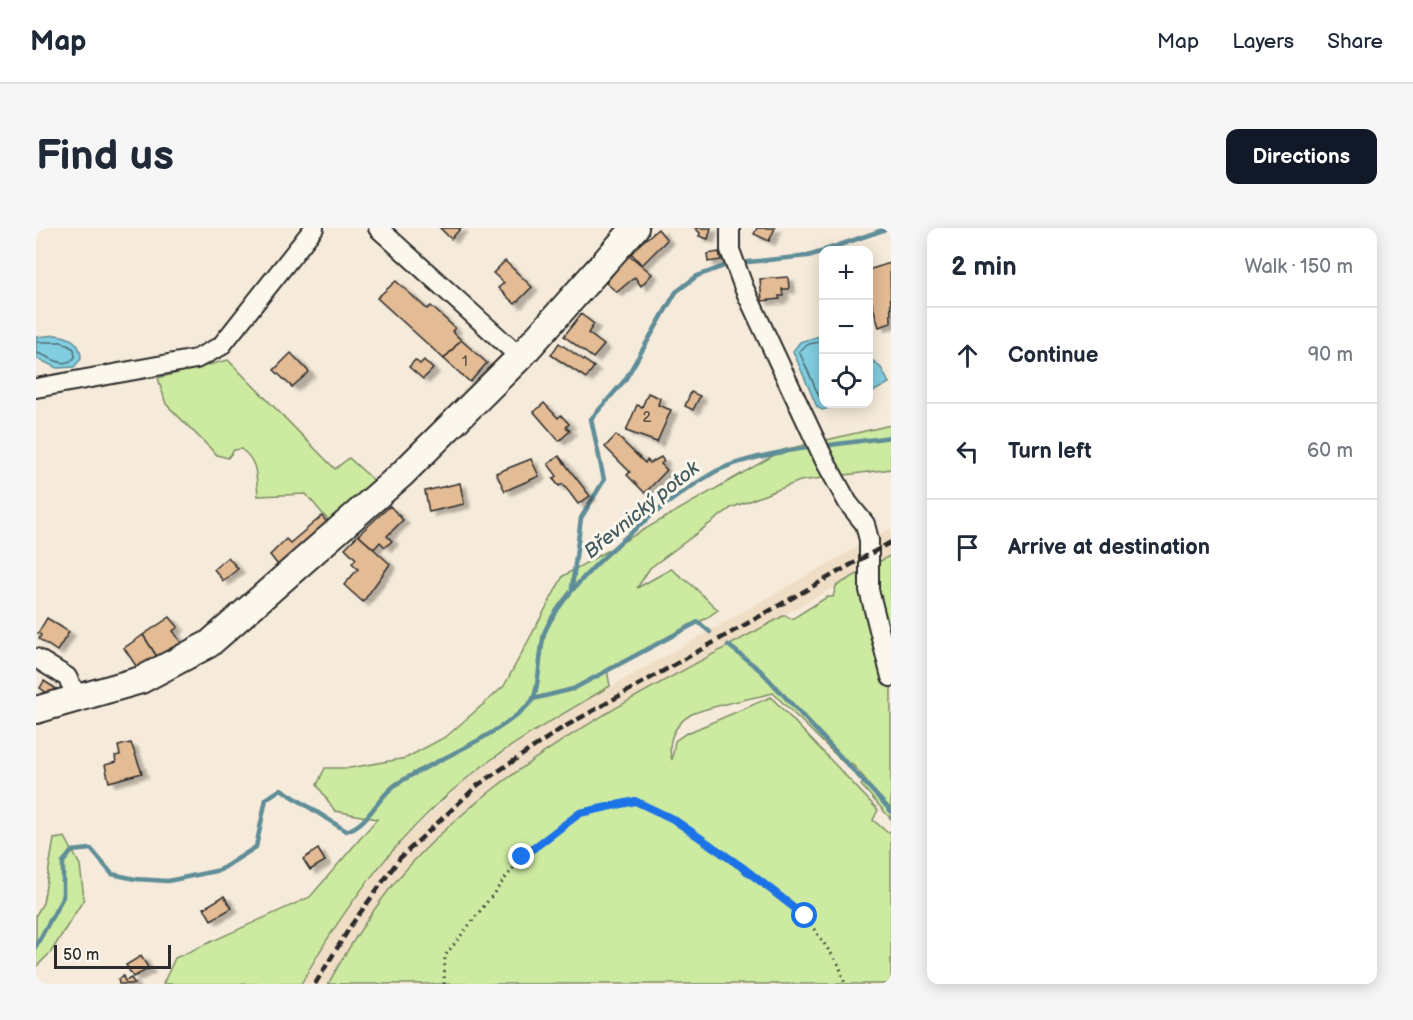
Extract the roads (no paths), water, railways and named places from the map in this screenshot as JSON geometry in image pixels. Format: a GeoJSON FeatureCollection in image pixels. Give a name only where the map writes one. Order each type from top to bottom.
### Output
{"type":"FeatureCollection","features":[{"type":"Feature","properties":{"kind":"street"},"geometry":{"type":"LineString","coordinates":[[36,388],[196,359],[221,346],[314,228]]}},
{"type":"Feature","properties":{"kind":"street"},"geometry":{"type":"LineString","coordinates":[[378,228],[520,357]]}},
{"type":"Feature","properties":{"kind":"street"},"geometry":{"type":"LineString","coordinates":[[36,710],[141,680],[209,644],[401,475],[520,357],[635,228]]}},
{"type":"Feature","properties":{"kind":"street"},"geometry":{"type":"LineString","coordinates":[[730,228],[730,250],[744,288],[825,461],[848,503],[865,524],[869,540],[869,590],[891,677]]}},
{"type":"Feature","properties":{"kind":"street"},"geometry":{"type":"LineString","coordinates":[[36,658],[67,677],[79,699]]}},
{"type":"Feature","properties":{"kind":"water"},"geometry":{"type":"Polygon","coordinates":[[[56,335],[67,337],[77,345],[81,359],[74,367],[57,368],[36,358],[36,337],[56,335]]]}},
{"type":"Feature","properties":{"kind":"water"},"geometry":{"type":"Polygon","coordinates":[[[819,336],[819,408],[829,408],[822,410],[817,407],[793,351],[800,342],[819,336]]]}},
{"type":"Feature","properties":{"kind":"water"},"geometry":{"type":"Polygon","coordinates":[[[873,361],[881,368],[889,383],[873,392],[873,361]]]}},
{"type":"Feature","properties":{"kind":"waterway"},"geometry":{"type":"LineString","coordinates":[[837,246],[889,228]]}},
{"type":"Feature","properties":{"kind":"waterway"},"geometry":{"type":"LineString","coordinates":[[748,262],[808,256],[819,253]]}},
{"type":"Feature","properties":{"kind":"waterway"},"geometry":{"type":"LineString","coordinates":[[572,588],[581,518],[604,480],[591,419],[625,380],[676,292],[697,276],[730,264]]}},
{"type":"Feature","properties":{"kind":"waterway","name":"Břevnický potok"},"geometry":{"type":"LineString","coordinates":[[822,446],[891,437]]}},
{"type":"Feature","properties":{"kind":"waterway","name":"Břevnický potok"},"geometry":{"type":"LineString","coordinates":[[36,946],[63,897],[63,862],[72,851],[91,849],[112,874],[135,879],[168,881],[220,870],[256,847],[266,799],[281,789],[346,831],[354,827],[368,816],[391,788],[398,783],[502,726],[531,702],[536,689],[545,631],[557,610],[596,565],[644,522],[692,486],[723,468],[762,456],[814,447]]}},
{"type":"Feature","properties":{"kind":"waterway"},"geometry":{"type":"LineString","coordinates":[[533,699],[573,689],[698,622],[710,632]]}},
{"type":"Feature","properties":{"kind":"waterway"},"geometry":{"type":"LineString","coordinates":[[728,645],[761,671],[891,811]]}},
{"type":"Feature","properties":{"kind":"railway"},"geometry":{"type":"LineString","coordinates":[[315,984],[352,924],[400,858],[478,785],[559,730],[891,542]]}}]}
